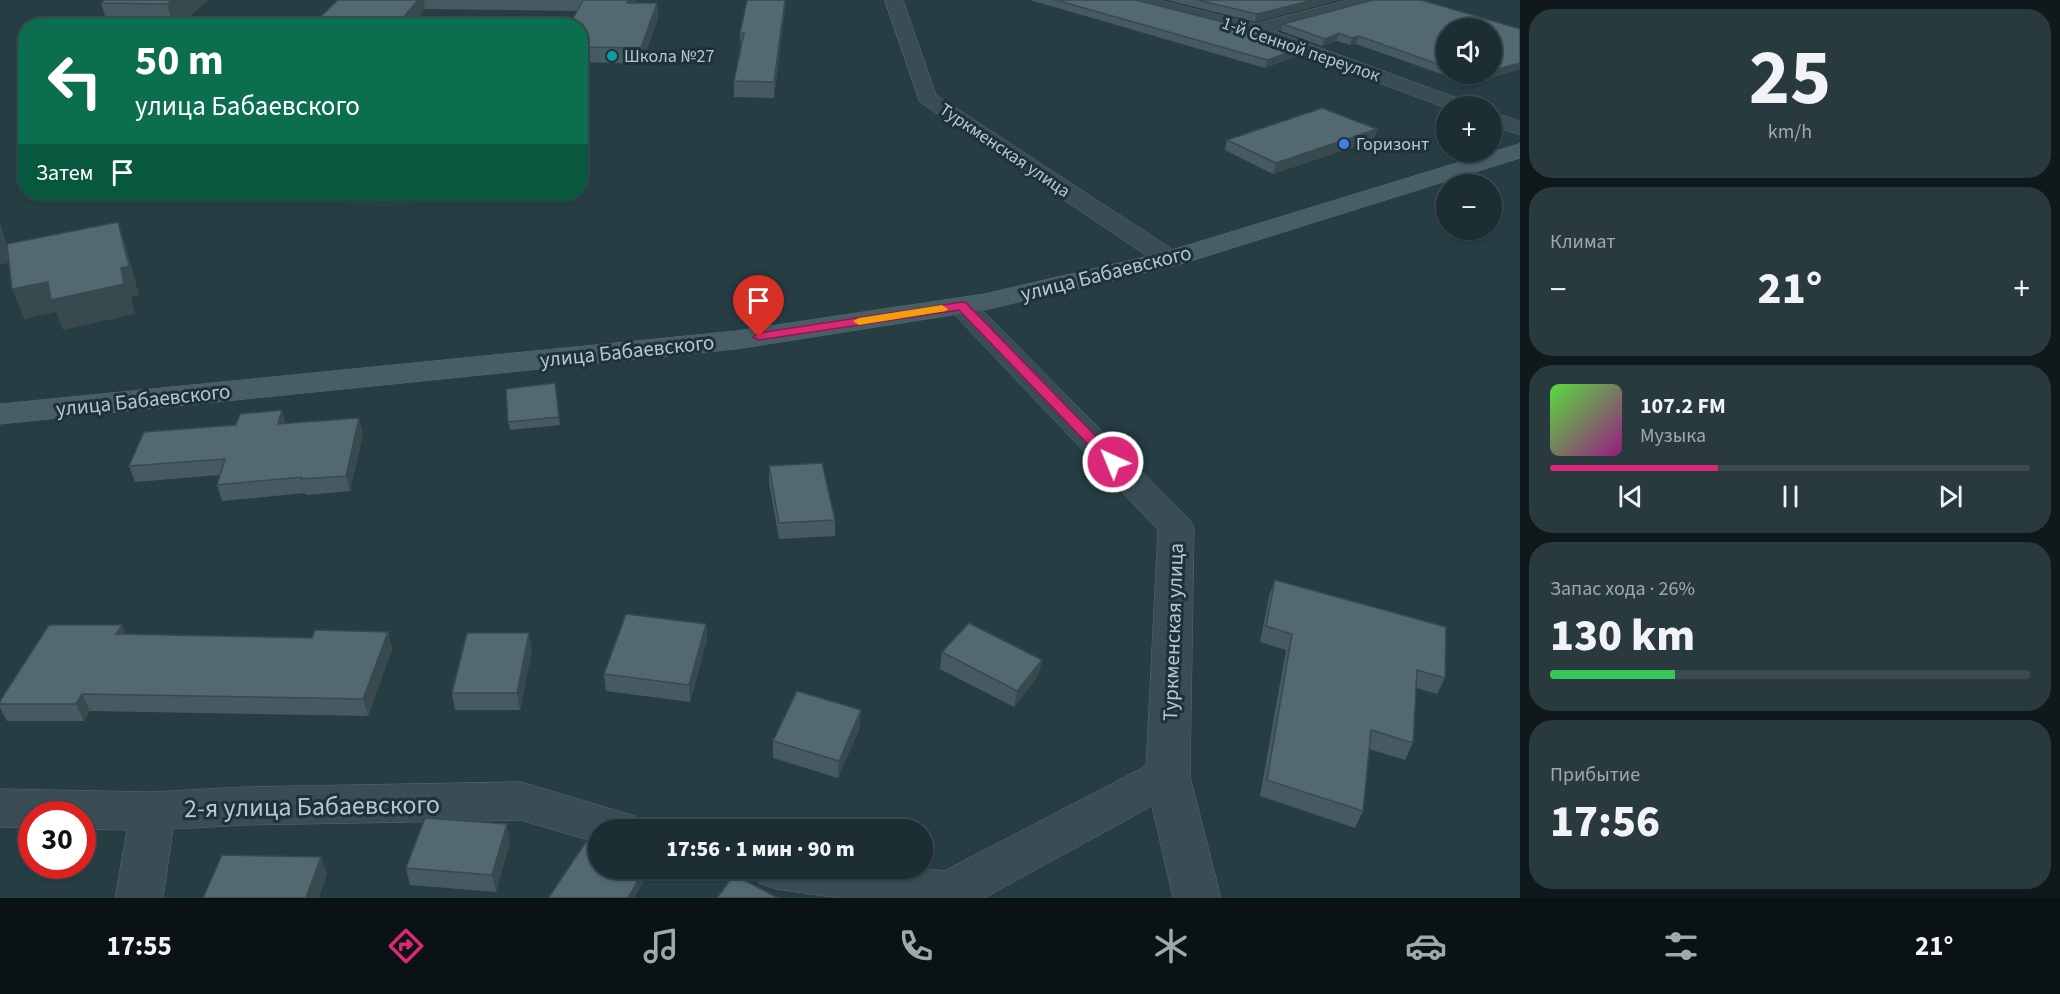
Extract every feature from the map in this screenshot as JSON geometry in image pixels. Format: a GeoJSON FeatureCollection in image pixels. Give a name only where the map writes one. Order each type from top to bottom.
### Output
{"type":"FeatureCollection","features":[{"type":"Feature","properties":{"kind":"main road","name":"улица Бабаевского"},"geometry":{"type":"LineString","coordinates":[[0,414],[736,340],[962,306],[1169,259],[1520,151]]}},
{"type":"Feature","properties":{"kind":"street","name":"Туркменская улица"},"geometry":{"type":"LineString","coordinates":[[894,0],[927,98],[1169,259]]}},
{"type":"Feature","properties":{"kind":"street","name":"1-й Сенной переулок"},"geometry":{"type":"LineString","coordinates":[[1138,0],[1255,30],[1436,97]]}},
{"type":"Feature","properties":{"kind":"street"},"geometry":{"type":"LineString","coordinates":[[1255,30],[1368,0]]}},
{"type":"Feature","properties":{"kind":"street"},"geometry":{"type":"LineString","coordinates":[[1502,122],[1520,128]]}},
{"type":"Feature","properties":{"kind":"street","name":"Туркменская улица"},"geometry":{"type":"LineString","coordinates":[[962,306],[1176,527],[1168,776],[1199,898]]}},
{"type":"Feature","properties":{"kind":"street"},"geometry":{"type":"LineString","coordinates":[[852,879],[948,893],[1168,776]]}},
{"type":"Feature","properties":{"kind":"street","name":"2-я улица Бабаевского"},"geometry":{"type":"LineString","coordinates":[[0,808],[153,811],[244,806],[521,801],[588,821]]}},
{"type":"Feature","properties":{"kind":"street"},"geometry":{"type":"LineString","coordinates":[[139,898],[153,811]]}},
{"type":"Feature","properties":{"kind":"green space"},"geometry":{"type":"Polygon","coordinates":[[[319,201],[436,201],[390,206],[319,201]]]}},
{"type":"Feature","properties":{"kind":"building"},"geometry":{"type":"Polygon","coordinates":[[[105,0],[172,0],[167,4],[101,3],[105,0]]]}},
{"type":"Feature","properties":{"kind":"building"},"geometry":{"type":"Polygon","coordinates":[[[338,0],[418,0],[403,18],[319,18],[338,0]]]}},
{"type":"Feature","properties":{"kind":"building"},"geometry":{"type":"Polygon","coordinates":[[[583,0],[628,0],[627,3],[657,3],[641,48],[588,47],[588,18],[573,18],[583,0]]]}},
{"type":"Feature","properties":{"kind":"building"},"geometry":{"type":"Polygon","coordinates":[[[747,0],[785,0],[774,82],[734,81],[744,33],[740,33],[747,0]]]}},
{"type":"Feature","properties":{"kind":"building"},"geometry":{"type":"Polygon","coordinates":[[[1056,0],[1136,0],[1250,29],[1301,48],[1267,60],[1056,0]]]}},
{"type":"Feature","properties":{"kind":"building"},"geometry":{"type":"Polygon","coordinates":[[[1197,0],[1313,0],[1257,14],[1197,0]]]}},
{"type":"Feature","properties":{"kind":"building"},"geometry":{"type":"Polygon","coordinates":[[[1373,0],[1421,0],[1482,18],[1436,18],[1436,63],[1359,36],[1352,38],[1339,33],[1325,39],[1283,24],[1373,0]]]}},
{"type":"Feature","properties":{"kind":"building"},"geometry":{"type":"Polygon","coordinates":[[[1502,24],[1520,29],[1520,63],[1502,68],[1502,24]]]}},
{"type":"Feature","properties":{"kind":"building"},"geometry":{"type":"Polygon","coordinates":[[[1322,108],[1377,129],[1276,163],[1227,140],[1322,108]]]}},
{"type":"Feature","properties":{"kind":"building"},"geometry":{"type":"Polygon","coordinates":[[[118,222],[129,266],[121,268],[124,284],[51,300],[48,282],[12,289],[7,244],[118,222]]]}},
{"type":"Feature","properties":{"kind":"building"},"geometry":{"type":"Polygon","coordinates":[[[555,383],[559,417],[508,422],[506,389],[555,383]]]}},
{"type":"Feature","properties":{"kind":"building"},"geometry":{"type":"Polygon","coordinates":[[[282,410],[278,424],[359,418],[346,476],[301,479],[302,477],[217,485],[225,459],[129,466],[144,432],[236,425],[240,414],[282,410]]]}},
{"type":"Feature","properties":{"kind":"building"},"geometry":{"type":"Polygon","coordinates":[[[822,463],[835,520],[779,523],[769,466],[822,463]]]}},
{"type":"Feature","properties":{"kind":"building"},"geometry":{"type":"Polygon","coordinates":[[[1275,580],[1446,627],[1445,678],[1417,670],[1413,743],[1371,730],[1363,811],[1267,780],[1292,634],[1266,626],[1275,580]]]}},
{"type":"Feature","properties":{"kind":"building"},"geometry":{"type":"Polygon","coordinates":[[[626,614],[706,624],[689,685],[604,674],[626,614]]]}},
{"type":"Feature","properties":{"kind":"building"},"geometry":{"type":"Polygon","coordinates":[[[969,623],[1042,660],[1017,691],[942,652],[969,623]]]}},
{"type":"Feature","properties":{"kind":"building"},"geometry":{"type":"Polygon","coordinates":[[[49,625],[122,625],[116,634],[312,638],[315,630],[388,632],[363,699],[82,694],[76,704],[0,704],[49,625]]]}},
{"type":"Feature","properties":{"kind":"building"},"geometry":{"type":"Polygon","coordinates":[[[467,633],[529,633],[517,693],[452,693],[467,633]]]}},
{"type":"Feature","properties":{"kind":"building"},"geometry":{"type":"Polygon","coordinates":[[[797,691],[861,710],[839,761],[773,741],[797,691]]]}},
{"type":"Feature","properties":{"kind":"building"},"geometry":{"type":"Polygon","coordinates":[[[425,818],[507,824],[492,875],[406,868],[425,818]]]}},
{"type":"Feature","properties":{"kind":"building"},"geometry":{"type":"Polygon","coordinates":[[[586,842],[588,843],[588,879],[639,879],[628,898],[549,897],[586,842]]]}},
{"type":"Feature","properties":{"kind":"building"},"geometry":{"type":"Polygon","coordinates":[[[222,855],[321,857],[306,898],[203,898],[222,855]]]}},
{"type":"Feature","properties":{"kind":"building"},"geometry":{"type":"Polygon","coordinates":[[[731,879],[742,879],[778,898],[717,898],[731,879]]]}},
{"type":"Feature","properties":{"kind":"slow traffic"},"geometry":{"type":"LineString","coordinates":[[859,321],[942,309]]}},
{"type":"Feature","properties":{"kind":"place","name":"Школа №27"},"geometry":{"type":"Point","coordinates":[612,56]}},
{"type":"Feature","properties":{"kind":"place","name":"Горизонт"},"geometry":{"type":"Point","coordinates":[1344,144]}},
{"type":"Feature","properties":{"kind":"route"},"geometry":{"type":"LineString","coordinates":[[759,337],[962,306],[1113,462]]}}]}
